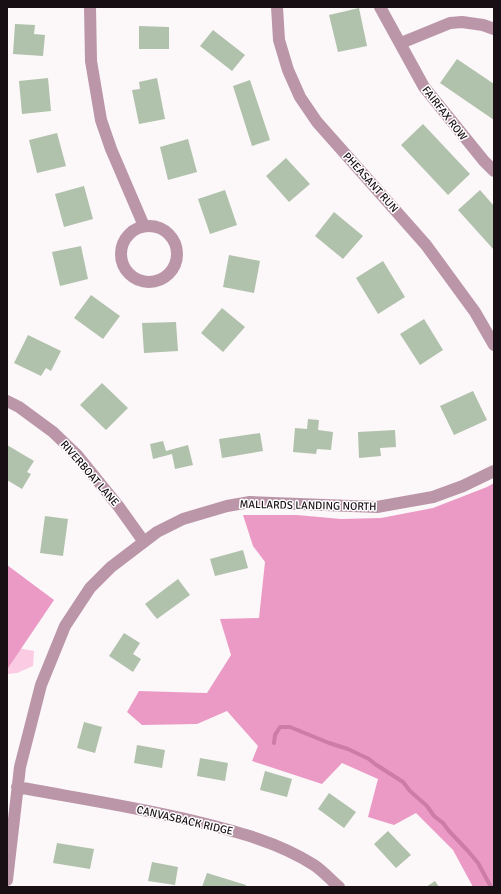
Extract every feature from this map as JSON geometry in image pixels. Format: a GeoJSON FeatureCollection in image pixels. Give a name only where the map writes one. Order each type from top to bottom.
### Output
{"type":"FeatureCollection","features":[{"type":"Feature","properties":{"kind":"street"},"geometry":{"type":"LineString","coordinates":[[90,7],[90,62],[101,120],[111,149],[144,226]]}},
{"type":"Feature","properties":{"kind":"street","name":"PHEASANT RUN"},"geometry":{"type":"LineString","coordinates":[[277,7],[279,40],[288,70],[300,97],[317,122],[426,245],[474,312],[494,345]]}},
{"type":"Feature","properties":{"kind":"street","name":"FAIRFAX ROW"},"geometry":{"type":"LineString","coordinates":[[380,7],[424,87],[494,171]]}},
{"type":"Feature","properties":{"kind":"street"},"geometry":{"type":"LineString","coordinates":[[400,43],[450,23],[462,22],[483,25],[494,30]]}},
{"type":"Feature","properties":{"kind":"street"},"geometry":{"type":"LineString","coordinates":[[144,226],[153,226],[170,234],[178,251],[174,269],[168,276],[160,281],[151,283],[141,282],[133,278],[126,271],[122,263],[120,253],[122,244],[127,236],[144,226]]}},
{"type":"Feature","properties":{"kind":"street","name":"RIVERBOAT LANE"},"geometry":{"type":"LineString","coordinates":[[7,401],[19,406],[53,432],[77,455],[119,507],[144,542]]}},
{"type":"Feature","properties":{"kind":"street","name":"MALLARDS LANDING NORTH"},"geometry":{"type":"LineString","coordinates":[[7,880],[20,767],[41,685],[65,626],[90,588],[110,567],[156,532],[183,519],[227,506],[250,502],[377,507],[433,497],[463,486],[494,471]]}},
{"type":"Feature","properties":{"kind":"street","name":"CANVASBACK RIDGE"},"geometry":{"type":"LineString","coordinates":[[17,788],[149,810],[227,829],[268,842],[292,852],[315,866],[339,887]]}},
{"type":"Feature","properties":{"kind":"shaded area"},"geometry":{"type":"Polygon","coordinates":[[[494,483],[494,887],[473,887],[453,850],[416,813],[394,825],[368,817],[378,779],[342,763],[322,784],[252,761],[258,746],[227,711],[197,724],[142,725],[127,712],[139,691],[207,693],[231,655],[220,619],[259,618],[265,562],[253,546],[243,515],[297,515],[341,519],[381,518],[433,508],[494,483]]]}},
{"type":"Feature","properties":{"kind":"shaded area"},"geometry":{"type":"Polygon","coordinates":[[[7,565],[54,600],[8,668],[7,674],[7,565]]]}},
{"type":"Feature","properties":{"kind":"shaded area"},"geometry":{"type":"Polygon","coordinates":[[[7,646],[34,651],[33,666],[17,673],[7,674],[7,646]]]}},
{"type":"Feature","properties":{"kind":"building"},"geometry":{"type":"Polygon","coordinates":[[[359,8],[367,46],[338,52],[329,15],[359,8]]]}},
{"type":"Feature","properties":{"kind":"building"},"geometry":{"type":"Polygon","coordinates":[[[15,24],[35,25],[34,34],[45,35],[43,56],[13,54],[15,24]]]}},
{"type":"Feature","properties":{"kind":"building"},"geometry":{"type":"Polygon","coordinates":[[[139,26],[169,27],[169,49],[139,49],[139,26]]]}},
{"type":"Feature","properties":{"kind":"building"},"geometry":{"type":"Polygon","coordinates":[[[213,30],[245,55],[232,71],[200,46],[213,30]]]}},
{"type":"Feature","properties":{"kind":"building"},"geometry":{"type":"Polygon","coordinates":[[[457,59],[494,84],[494,120],[440,83],[457,59]]]}},
{"type":"Feature","properties":{"kind":"building"},"geometry":{"type":"Polygon","coordinates":[[[48,78],[51,111],[22,114],[19,81],[48,78]]]}},
{"type":"Feature","properties":{"kind":"building"},"geometry":{"type":"Polygon","coordinates":[[[157,78],[165,119],[139,124],[132,90],[140,89],[139,82],[157,78]]]}},
{"type":"Feature","properties":{"kind":"building"},"geometry":{"type":"Polygon","coordinates":[[[250,80],[270,140],[252,146],[233,86],[250,80]]]}},
{"type":"Feature","properties":{"kind":"building"},"geometry":{"type":"Polygon","coordinates":[[[423,124],[470,174],[448,195],[401,145],[423,124]]]}},
{"type":"Feature","properties":{"kind":"building"},"geometry":{"type":"Polygon","coordinates":[[[57,133],[66,166],[37,173],[29,140],[57,133]]]}},
{"type":"Feature","properties":{"kind":"building"},"geometry":{"type":"Polygon","coordinates":[[[188,139],[197,172],[168,180],[160,147],[188,139]]]}},
{"type":"Feature","properties":{"kind":"building"},"geometry":{"type":"Polygon","coordinates":[[[286,158],[310,184],[289,202],[266,176],[286,158]]]}},
{"type":"Feature","properties":{"kind":"building"},"geometry":{"type":"Polygon","coordinates":[[[84,186],[93,219],[64,227],[55,194],[84,186]]]}},
{"type":"Feature","properties":{"kind":"building"},"geometry":{"type":"Polygon","coordinates":[[[225,190],[237,225],[210,234],[198,199],[225,190]]]}},
{"type":"Feature","properties":{"kind":"building"},"geometry":{"type":"Polygon","coordinates":[[[480,190],[494,206],[494,250],[458,210],[480,190]]]}},
{"type":"Feature","properties":{"kind":"building"},"geometry":{"type":"Polygon","coordinates":[[[334,212],[363,236],[343,259],[315,236],[334,212]]]}},
{"type":"Feature","properties":{"kind":"building"},"geometry":{"type":"Polygon","coordinates":[[[81,246],[88,279],[60,286],[52,252],[81,246]]]}},
{"type":"Feature","properties":{"kind":"building"},"geometry":{"type":"Polygon","coordinates":[[[229,255],[260,261],[254,293],[223,287],[229,255]]]}},
{"type":"Feature","properties":{"kind":"building"},"geometry":{"type":"Polygon","coordinates":[[[383,261],[405,297],[378,314],[356,278],[383,261]]]}},
{"type":"Feature","properties":{"kind":"building"},"geometry":{"type":"Polygon","coordinates":[[[91,295],[120,316],[103,339],[74,318],[91,295]]]}},
{"type":"Feature","properties":{"kind":"building"},"geometry":{"type":"Polygon","coordinates":[[[222,308],[245,327],[223,352],[201,333],[222,308]]]}},
{"type":"Feature","properties":{"kind":"building"},"geometry":{"type":"Polygon","coordinates":[[[424,319],[443,350],[420,365],[400,334],[424,319]]]}},
{"type":"Feature","properties":{"kind":"building"},"geometry":{"type":"Polygon","coordinates":[[[176,322],[178,351],[144,353],[142,323],[176,322]]]}},
{"type":"Feature","properties":{"kind":"building"},"geometry":{"type":"Polygon","coordinates":[[[28,335],[61,351],[51,371],[46,368],[41,376],[14,363],[28,335]]]}},
{"type":"Feature","properties":{"kind":"building"},"geometry":{"type":"Polygon","coordinates":[[[102,383],[128,408],[106,430],[80,405],[102,383]]]}},
{"type":"Feature","properties":{"kind":"building"},"geometry":{"type":"Polygon","coordinates":[[[473,391],[487,420],[454,435],[440,406],[473,391]]]}},
{"type":"Feature","properties":{"kind":"building"},"geometry":{"type":"Polygon","coordinates":[[[308,419],[319,420],[318,430],[333,432],[331,450],[317,449],[316,454],[293,452],[295,428],[307,429],[308,419]]]}},
{"type":"Feature","properties":{"kind":"building"},"geometry":{"type":"Polygon","coordinates":[[[395,430],[396,447],[380,448],[381,456],[359,458],[358,432],[395,430]]]}},
{"type":"Feature","properties":{"kind":"building"},"geometry":{"type":"Polygon","coordinates":[[[260,433],[263,451],[222,458],[219,439],[260,433]]]}},
{"type":"Feature","properties":{"kind":"building"},"geometry":{"type":"Polygon","coordinates":[[[163,441],[166,451],[188,445],[193,465],[175,469],[172,454],[153,459],[150,444],[163,441]]]}},
{"type":"Feature","properties":{"kind":"building"},"geometry":{"type":"Polygon","coordinates":[[[7,445],[34,461],[27,472],[31,474],[22,489],[7,480],[7,445]]]}},
{"type":"Feature","properties":{"kind":"building"},"geometry":{"type":"Polygon","coordinates":[[[45,516],[68,519],[63,556],[40,553],[45,516]]]}},
{"type":"Feature","properties":{"kind":"building"},"geometry":{"type":"Polygon","coordinates":[[[243,550],[248,568],[215,576],[210,559],[243,550]]]}},
{"type":"Feature","properties":{"kind":"building"},"geometry":{"type":"Polygon","coordinates":[[[178,579],[190,595],[157,619],[145,604],[178,579]]]}},
{"type":"Feature","properties":{"kind":"building"},"geometry":{"type":"Polygon","coordinates":[[[124,633],[140,643],[133,654],[141,659],[133,672],[109,656],[124,633]]]}},
{"type":"Feature","properties":{"kind":"building"},"geometry":{"type":"Polygon","coordinates":[[[84,722],[102,727],[95,753],[77,748],[84,722]]]}},
{"type":"Feature","properties":{"kind":"building"},"geometry":{"type":"Polygon","coordinates":[[[137,745],[165,750],[162,768],[134,763],[137,745]]]}},
{"type":"Feature","properties":{"kind":"building"},"geometry":{"type":"Polygon","coordinates":[[[200,758],[228,763],[225,781],[197,776],[200,758]]]}},
{"type":"Feature","properties":{"kind":"building"},"geometry":{"type":"Polygon","coordinates":[[[265,771],[292,779],[287,797],[260,790],[265,771]]]}},
{"type":"Feature","properties":{"kind":"building"},"geometry":{"type":"Polygon","coordinates":[[[329,793],[356,812],[344,828],[318,809],[329,793]]]}},
{"type":"Feature","properties":{"kind":"building"},"geometry":{"type":"Polygon","coordinates":[[[388,831],[411,855],[396,868],[374,844],[388,831]]]}},
{"type":"Feature","properties":{"kind":"building"},"geometry":{"type":"Polygon","coordinates":[[[57,843],[94,849],[90,869],[53,863],[57,843]]]}},
{"type":"Feature","properties":{"kind":"building"},"geometry":{"type":"Polygon","coordinates":[[[152,862],[178,867],[175,885],[148,881],[152,862]]]}},
{"type":"Feature","properties":{"kind":"building"},"geometry":{"type":"Polygon","coordinates":[[[207,873],[246,885],[246,887],[202,887],[207,873]]]}},
{"type":"Feature","properties":{"kind":"building"},"geometry":{"type":"Polygon","coordinates":[[[435,881],[439,887],[426,887],[435,881]]]}},
{"type":"Feature","properties":{"kind":"waterway"},"geometry":{"type":"LineString","coordinates":[[274,743],[275,735],[280,727],[290,727],[348,749],[369,759],[403,782],[410,791],[427,806],[434,816],[443,823],[478,863],[491,887]]}}]}
